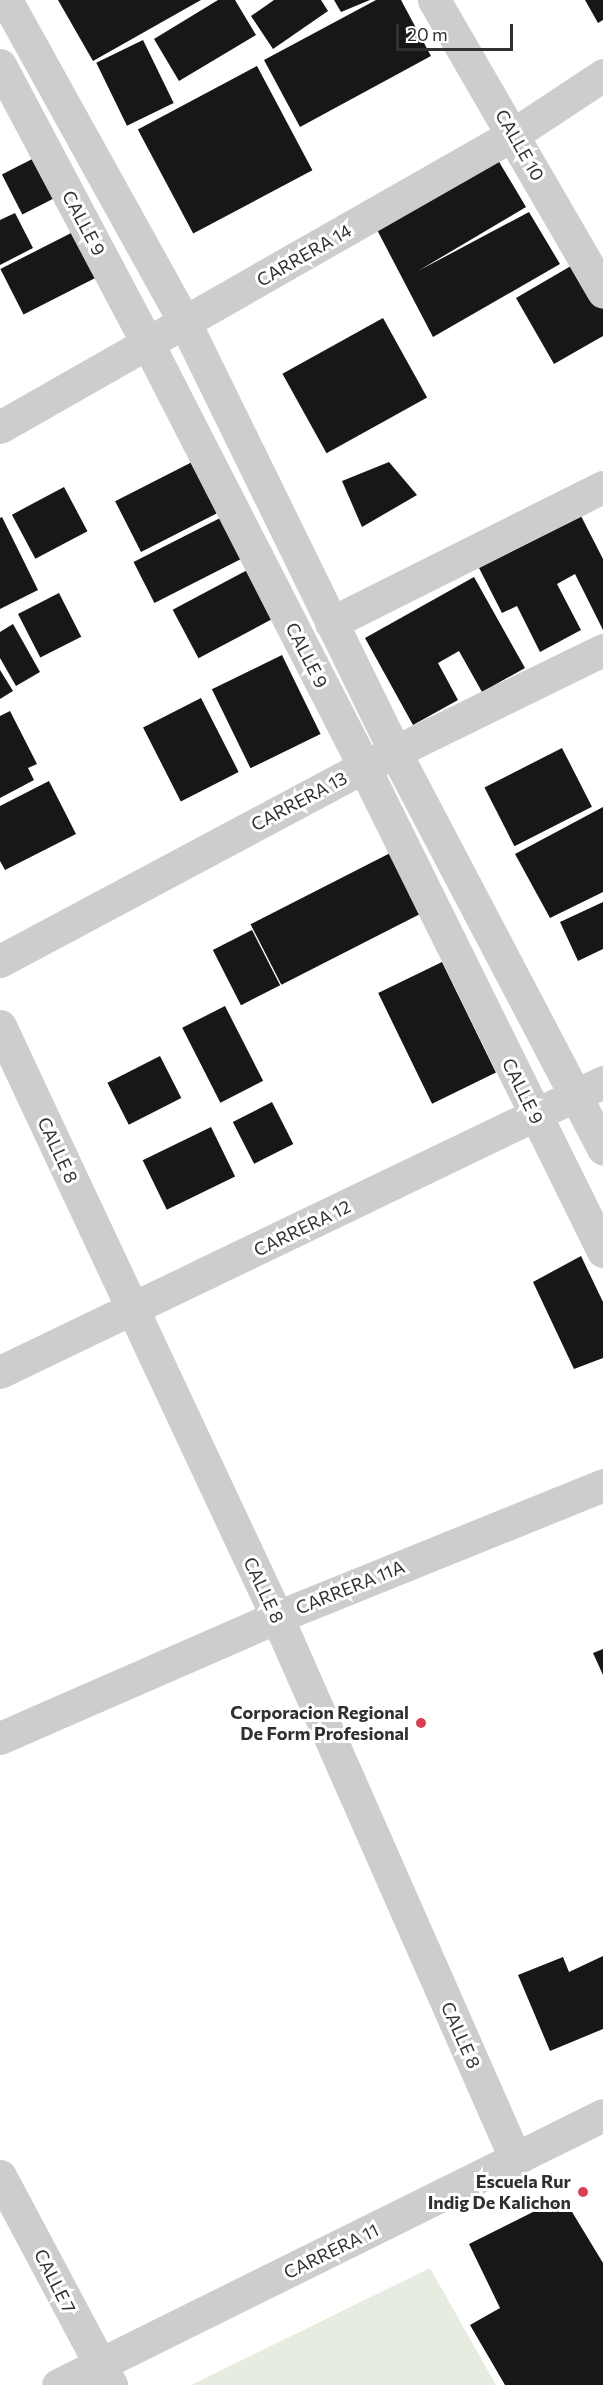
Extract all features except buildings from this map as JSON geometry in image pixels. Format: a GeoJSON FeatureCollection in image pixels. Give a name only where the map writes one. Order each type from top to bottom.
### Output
{"type":"FeatureCollection","features":[{"type":"Feature","properties":{"kind":"street","name":"CALLE 9"},"geometry":{"type":"LineString","coordinates":[[6,0],[185,323],[395,752],[590,1088],[603,1149]]}},
{"type":"Feature","properties":{"kind":"street","name":"CALLE 10"},"geometry":{"type":"LineString","coordinates":[[434,0],[514,134],[603,292]]}},
{"type":"Feature","properties":{"kind":"street","name":"CALLE 9"},"geometry":{"type":"LineString","coordinates":[[0,65],[148,344],[364,767],[603,1251]]}},
{"type":"Feature","properties":{"kind":"street","name":"CARRERA 14"},"geometry":{"type":"LineString","coordinates":[[0,427],[514,134],[603,75]]}},
{"type":"Feature","properties":{"kind":"street"},"geometry":{"type":"LineString","coordinates":[[331,623],[603,487]]}},
{"type":"Feature","properties":{"kind":"street","name":"CARRERA 13"},"geometry":{"type":"LineString","coordinates":[[0,961],[364,767],[603,650]]}},
{"type":"Feature","properties":{"kind":"street","name":"CALLE 8"},"geometry":{"type":"LineString","coordinates":[[0,1026],[277,1617],[516,2160]]}},
{"type":"Feature","properties":{"kind":"street","name":"CARRERA 12"},"geometry":{"type":"LineString","coordinates":[[0,1372],[133,1310],[590,1088]]}},
{"type":"Feature","properties":{"kind":"street","name":"CARRERA 11A"},"geometry":{"type":"LineString","coordinates":[[0,1738],[277,1617],[603,1485]]}},
{"type":"Feature","properties":{"kind":"street","name":"CARRERA 11"},"geometry":{"type":"LineString","coordinates":[[58,2385],[105,2375],[603,2115]]}},
{"type":"Feature","properties":{"kind":"street","name":"CALLE 7"},"geometry":{"type":"LineString","coordinates":[[0,2176],[105,2375]]}},
{"type":"Feature","properties":{"kind":"shaded area"},"geometry":{"type":"Polygon","coordinates":[[[430,2268],[496,2385],[191,2385],[430,2268]]]}},
{"type":"Feature","properties":{"kind":"place","name":"Corporacion Regional De Form Profesional"},"geometry":{"type":"Point","coordinates":[421,1723]}},
{"type":"Feature","properties":{"kind":"place","name":"Escuela Rur Indig De Kalichon"},"geometry":{"type":"Point","coordinates":[583,2192]}}]}
